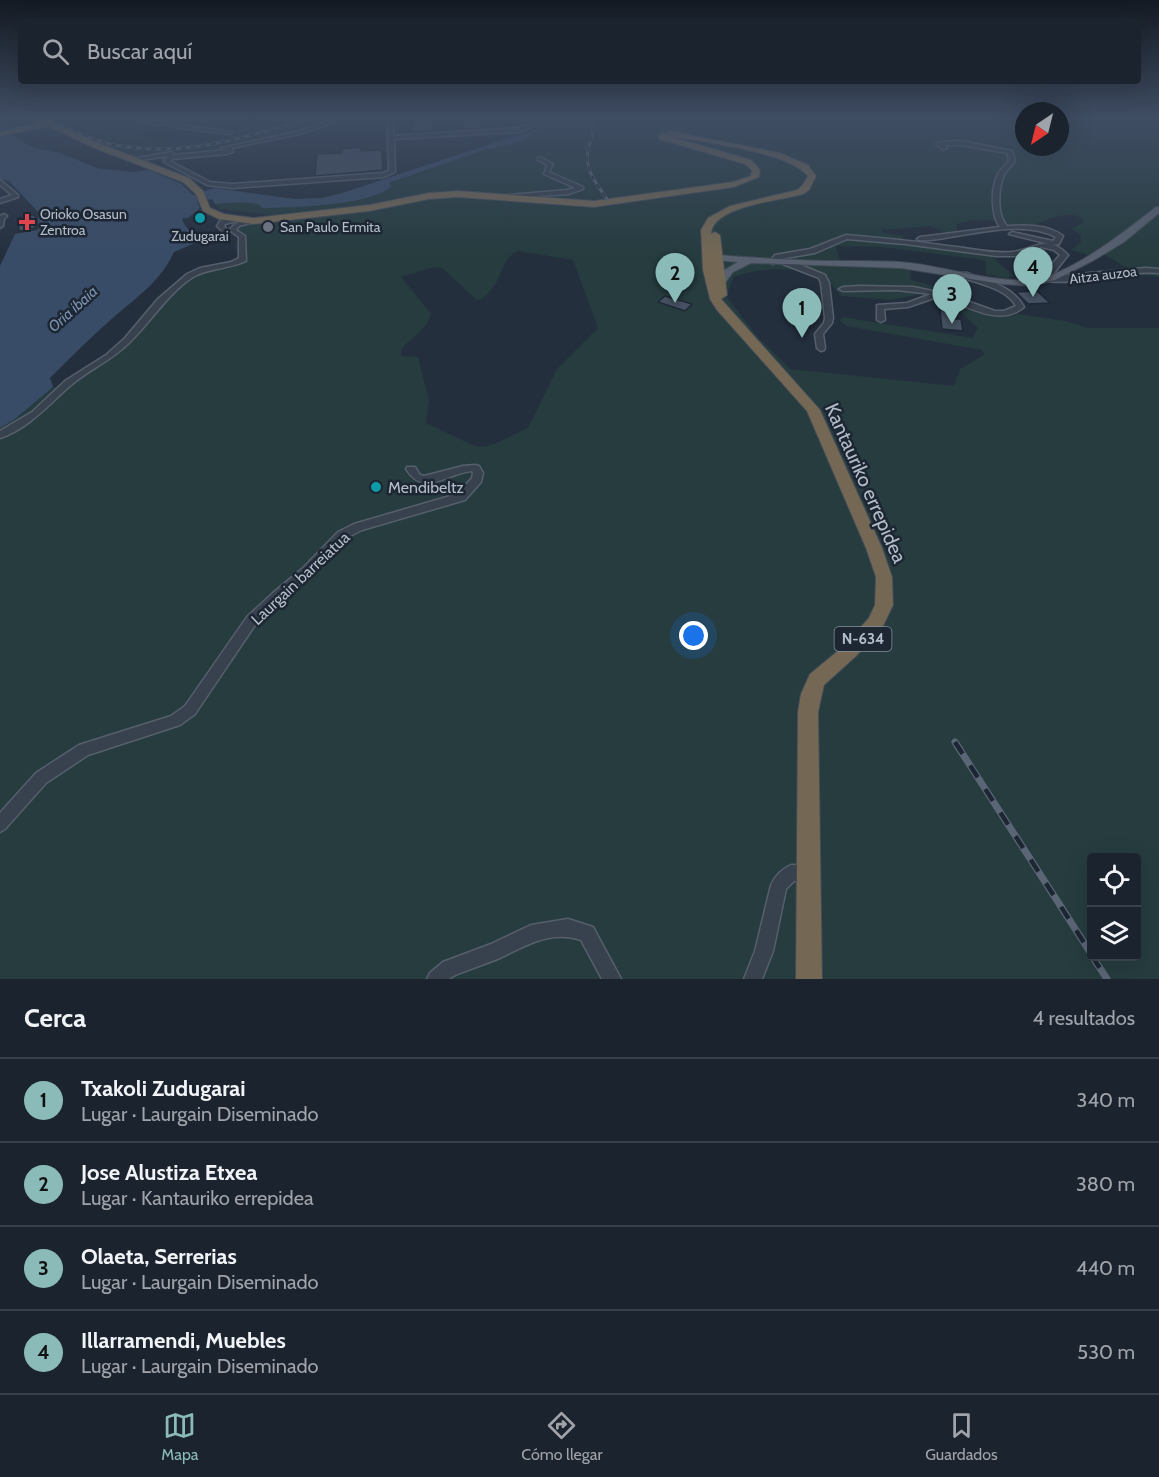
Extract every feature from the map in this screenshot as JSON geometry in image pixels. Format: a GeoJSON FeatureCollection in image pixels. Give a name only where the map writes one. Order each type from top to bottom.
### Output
{"type":"FeatureCollection","features":[{"type":"Feature","properties":{"kind":"highway","name":"N-634"},"geometry":{"type":"LineString","coordinates":[[150,163],[186,180],[196,188],[206,203],[221,215],[258,220],[372,208],[429,196],[458,194],[594,204],[746,182],[757,175],[753,165],[749,163]]}},
{"type":"Feature","properties":{"kind":"highway","name":"N-634"},"geometry":{"type":"LineString","coordinates":[[714,284],[711,239],[715,224],[727,212],[744,204],[800,192],[806,188],[812,177],[805,167],[795,163]]}},
{"type":"Feature","properties":{"kind":"highway","name":"N-634"},"geometry":{"type":"LineString","coordinates":[[711,239],[717,258]]}},
{"type":"Feature","properties":{"kind":"highway"},"geometry":{"type":"LineString","coordinates":[[714,284],[711,262],[717,258]]}},
{"type":"Feature","properties":{"kind":"highway","name":"Kantauriko errepidea"},"geometry":{"type":"LineString","coordinates":[[714,284],[713,297],[721,308],[813,410],[874,548],[884,577],[884,605],[876,623],[850,651],[817,680],[811,694],[808,712],[809,979]]}},
{"type":"Feature","properties":{"kind":"main road"},"geometry":{"type":"LineString","coordinates":[[717,258],[735,261],[901,265],[1002,282],[1031,283],[1047,279],[1121,240],[1159,209]]}},
{"type":"Feature","properties":{"kind":"main road"},"geometry":{"type":"LineString","coordinates":[[711,239],[735,261]]}},
{"type":"Feature","properties":{"kind":"main road"},"geometry":{"type":"LineString","coordinates":[[714,284],[722,278],[735,261]]}},
{"type":"Feature","properties":{"kind":"street"},"geometry":{"type":"LineString","coordinates":[[169,163],[214,185],[232,186],[384,175],[392,172],[392,163]]}},
{"type":"Feature","properties":{"kind":"street"},"geometry":{"type":"LineString","coordinates":[[509,197],[568,192],[581,188],[546,173],[550,164],[547,163]]}},
{"type":"Feature","properties":{"kind":"street"},"geometry":{"type":"LineString","coordinates":[[1011,163],[1000,176],[996,203],[999,221],[1006,231],[1054,245],[1064,253],[1063,258],[1051,271],[1031,283]]}},
{"type":"Feature","properties":{"kind":"street"},"geometry":{"type":"LineString","coordinates":[[0,182],[3,188],[16,196],[0,201]]}},
{"type":"Feature","properties":{"kind":"street"},"geometry":{"type":"LineString","coordinates":[[0,435],[35,414],[68,383],[108,357],[128,340],[160,301],[190,276],[243,259],[242,236],[218,227],[217,219],[221,215]]}},
{"type":"Feature","properties":{"kind":"street"},"geometry":{"type":"LineString","coordinates":[[221,215],[220,223],[228,230]]}},
{"type":"Feature","properties":{"kind":"street"},"geometry":{"type":"LineString","coordinates":[[0,226],[1,218],[4,216]]}},
{"type":"Feature","properties":{"kind":"street"},"geometry":{"type":"LineString","coordinates":[[228,230],[237,225],[258,220]]}},
{"type":"Feature","properties":{"kind":"street"},"geometry":{"type":"LineString","coordinates":[[773,262],[778,257],[812,251],[846,237],[996,254],[1016,254],[1040,245],[1054,245],[1061,239],[1049,230],[1006,231],[905,242]]}},
{"type":"Feature","properties":{"kind":"street"},"geometry":{"type":"LineString","coordinates":[[786,262],[818,274],[825,283],[829,318],[828,323],[819,334],[821,348]]}},
{"type":"Feature","properties":{"kind":"street","name":"Aitza auzoa"},"geometry":{"type":"LineString","coordinates":[[1047,279],[1061,280],[1111,272],[1159,272]]}},
{"type":"Feature","properties":{"kind":"street"},"geometry":{"type":"LineString","coordinates":[[843,289],[901,288],[940,294],[988,312],[1007,313],[1020,307],[1017,298],[964,275]]}},
{"type":"Feature","properties":{"kind":"street"},"geometry":{"type":"LineString","coordinates":[[881,320],[880,307],[908,304],[940,294]]}},
{"type":"Feature","properties":{"kind":"street","name":"Laurgain barreiatua"},"geometry":{"type":"LineString","coordinates":[[0,824],[41,778],[84,750],[175,721],[190,710],[251,621],[306,572],[342,535],[357,527],[461,496],[477,479],[478,473],[474,468],[467,467],[458,472],[423,480],[416,477],[411,469]]}},
{"type":"Feature","properties":{"kind":"street"},"geometry":{"type":"LineString","coordinates":[[753,979],[764,951],[779,885],[791,873],[810,873]]}},
{"type":"Feature","properties":{"kind":"street"},"geometry":{"type":"LineString","coordinates":[[436,979],[449,968],[495,951],[531,933],[568,927],[586,933],[612,979]]}},
{"type":"Feature","properties":{"kind":"green space"},"geometry":{"type":"Polygon","coordinates":[[[449,163],[1159,163],[1159,277],[1137,274],[1105,255],[1088,255],[1071,250],[1081,242],[1080,234],[1071,229],[1084,222],[1079,217],[1067,215],[1023,228],[1008,227],[991,221],[971,221],[957,224],[957,232],[949,235],[931,226],[882,230],[883,233],[905,236],[900,243],[992,257],[1014,276],[1006,278],[986,274],[985,261],[977,259],[881,247],[836,246],[839,257],[847,266],[910,268],[911,280],[946,289],[964,297],[956,301],[926,293],[891,300],[841,296],[825,279],[804,272],[780,269],[756,271],[734,277],[726,296],[757,336],[790,369],[954,386],[960,369],[984,355],[982,350],[847,326],[840,321],[842,317],[972,338],[978,328],[954,306],[999,315],[1017,314],[1066,321],[1087,328],[1159,328],[1159,979],[0,979],[0,428],[15,419],[53,387],[57,387],[108,355],[155,299],[192,271],[224,265],[239,259],[235,246],[238,238],[233,235],[235,228],[242,224],[282,216],[219,209],[211,199],[197,202],[200,208],[188,218],[182,219],[188,230],[163,210],[207,198],[324,203],[346,201],[391,188],[389,184],[449,163]],[[519,251],[508,260],[491,289],[482,299],[477,300],[442,268],[434,267],[401,277],[431,314],[422,329],[401,350],[401,356],[418,357],[429,400],[426,423],[479,446],[495,444],[528,428],[557,369],[598,328],[573,260],[519,251]]]}},
{"type":"Feature","properties":{"kind":"water","name":"Oria ibaia"},"geometry":{"type":"Polygon","coordinates":[[[0,163],[84,163],[97,168],[133,172],[149,170],[182,184],[193,195],[214,188],[295,199],[321,198],[339,194],[434,163],[448,163],[389,183],[392,186],[367,198],[332,204],[262,208],[260,205],[248,203],[215,204],[212,199],[197,202],[200,208],[188,218],[182,218],[188,229],[205,239],[174,252],[162,272],[148,288],[50,378],[53,387],[15,419],[0,428],[0,266],[15,234],[38,230],[38,212],[9,181],[0,179],[0,163]]]}},
{"type":"Feature","properties":{"kind":"building"},"geometry":{"type":"Polygon","coordinates":[[[316,163],[383,163],[383,170],[315,176],[316,163]]]}},
{"type":"Feature","properties":{"kind":"building","name":"Orioko Osasun Zentroa"},"geometry":{"type":"Polygon","coordinates":[[[35,215],[35,228],[19,231],[18,218],[35,215]]]}},
{"type":"Feature","properties":{"kind":"building"},"geometry":{"type":"Polygon","coordinates":[[[1037,291],[1050,303],[1028,304],[1016,292],[1037,291]]]}},
{"type":"Feature","properties":{"kind":"building"},"geometry":{"type":"Polygon","coordinates":[[[665,296],[692,304],[685,311],[658,302],[665,296]]]}},
{"type":"Feature","properties":{"kind":"building"},"geometry":{"type":"Polygon","coordinates":[[[940,310],[952,312],[953,319],[961,319],[963,331],[942,329],[940,310]]]}},
{"type":"Feature","properties":{"kind":"railway"},"geometry":{"type":"LineString","coordinates":[[588,163],[592,176],[607,199]]}},
{"type":"Feature","properties":{"kind":"railway"},"geometry":{"type":"LineString","coordinates":[[955,742],[1087,947]]}},
{"type":"Feature","properties":{"kind":"railway"},"geometry":{"type":"LineString","coordinates":[[1095,961],[1107,979]]}},
{"type":"Feature","properties":{"kind":"place","name":"Zudugarai"},"geometry":{"type":"Point","coordinates":[200,218]}},
{"type":"Feature","properties":{"kind":"place","name":"Orioko Osasun Zentroa"},"geometry":{"type":"Point","coordinates":[27,222]}},
{"type":"Feature","properties":{"kind":"place","name":"San Paulo Ermita"},"geometry":{"type":"Point","coordinates":[268,227]}},
{"type":"Feature","properties":{"kind":"place","name":"Illarramendi, Muebles"},"geometry":{"type":"Point","coordinates":[1033,297]}},
{"type":"Feature","properties":{"kind":"place","name":"Jose Alustiza Etxea"},"geometry":{"type":"Point","coordinates":[675,303]}},
{"type":"Feature","properties":{"kind":"place","name":"Olaeta, Serrerias"},"geometry":{"type":"Point","coordinates":[952,324]}},
{"type":"Feature","properties":{"kind":"place","name":"Txakoli Zudugarai"},"geometry":{"type":"Point","coordinates":[802,338]}},
{"type":"Feature","properties":{"kind":"place","name":"Mendibeltz"},"geometry":{"type":"Point","coordinates":[376,487]}}]}
